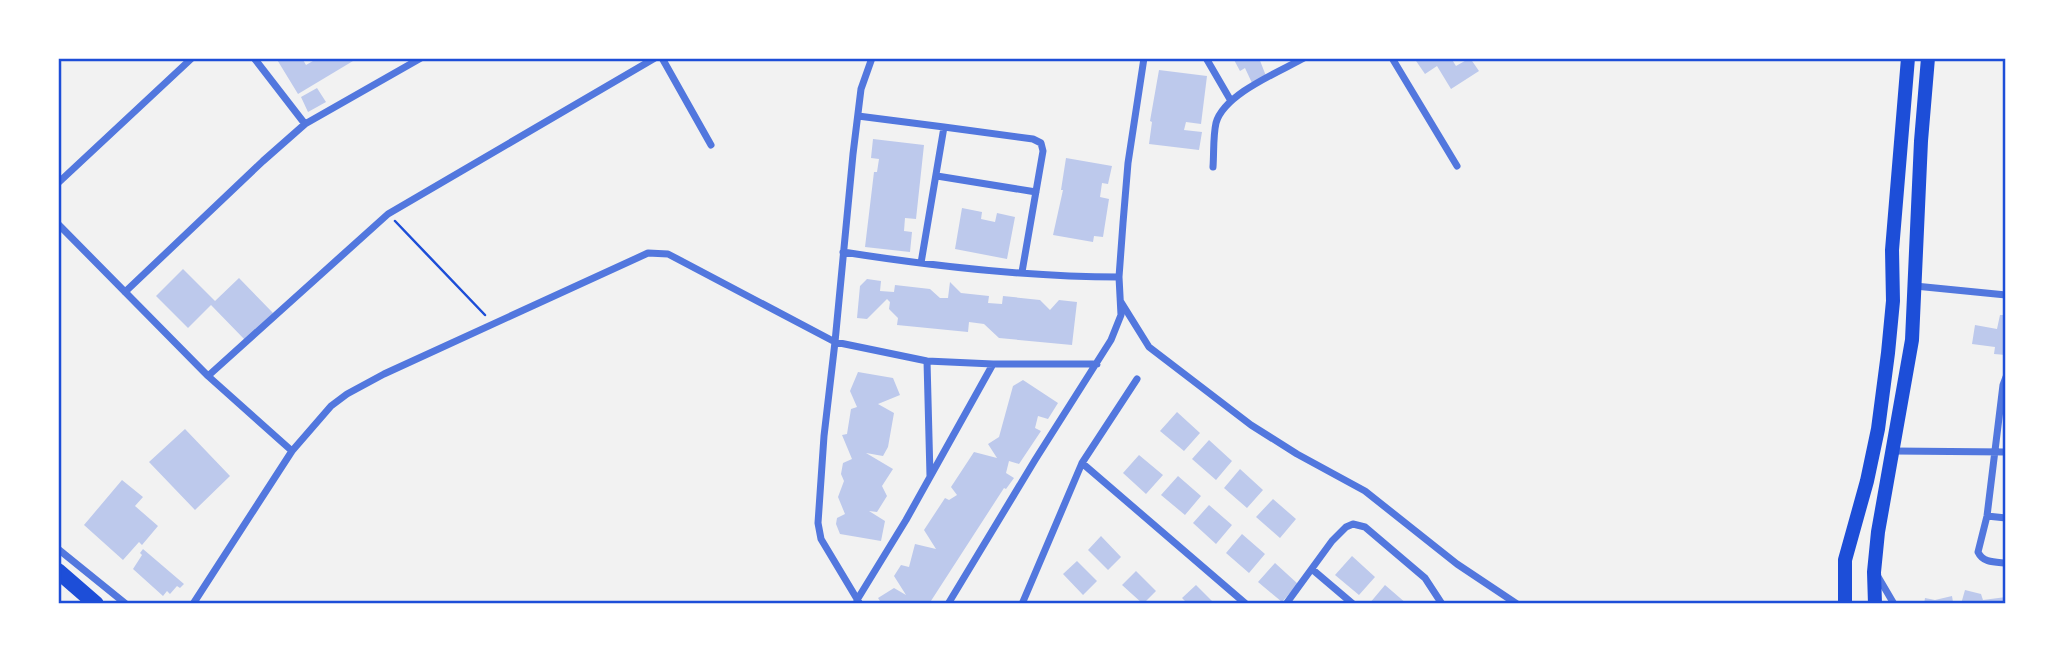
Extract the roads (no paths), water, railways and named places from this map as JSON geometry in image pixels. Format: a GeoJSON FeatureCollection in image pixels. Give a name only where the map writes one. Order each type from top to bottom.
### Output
{"type":"FeatureCollection","features":[{"type":"Feature","properties":{"kind":"highway"},"geometry":{"type":"LineString","coordinates":[[58,571],[96,604]]}},
{"type":"Feature","properties":{"kind":"main road"},"geometry":{"type":"LineString","coordinates":[[1845,604],[1845,559],[1870,468],[1888,353],[1893,301],[1892,250],[1908,58]]}},
{"type":"Feature","properties":{"kind":"main road"},"geometry":{"type":"LineString","coordinates":[[1875,604],[1874,572],[1878,532],[1912,341],[1921,141],[1928,58]]}},
{"type":"Feature","properties":{"kind":"street"},"geometry":{"type":"LineString","coordinates":[[58,183],[192,58]]}},
{"type":"Feature","properties":{"kind":"street"},"geometry":{"type":"LineString","coordinates":[[254,58],[305,124]]}},
{"type":"Feature","properties":{"kind":"street"},"geometry":{"type":"LineString","coordinates":[[125,292],[305,124],[421,58]]}},
{"type":"Feature","properties":{"kind":"street"},"geometry":{"type":"LineString","coordinates":[[208,376],[388,214],[655,58]]}},
{"type":"Feature","properties":{"kind":"street"},"geometry":{"type":"LineString","coordinates":[[662,58],[710,145]]}},
{"type":"Feature","properties":{"kind":"street"},"geometry":{"type":"LineString","coordinates":[[872,58],[861,89],[824,436],[818,523],[821,539],[858,602],[993,364]]}},
{"type":"Feature","properties":{"kind":"street"},"geometry":{"type":"LineString","coordinates":[[948,604],[1097,364],[1121,315],[1119,277],[1128,163],[1144,58]]}},
{"type":"Feature","properties":{"kind":"street"},"geometry":{"type":"LineString","coordinates":[[1206,58],[1231,101]]}},
{"type":"Feature","properties":{"kind":"street"},"geometry":{"type":"LineString","coordinates":[[1213,167],[1216,122],[1225,106],[1238,94],[1304,58]]}},
{"type":"Feature","properties":{"kind":"street"},"geometry":{"type":"LineString","coordinates":[[1392,58],[1457,166]]}},
{"type":"Feature","properties":{"kind":"street"},"geometry":{"type":"LineString","coordinates":[[858,116],[1033,139],[1041,143],[1043,151],[1022,272]]}},
{"type":"Feature","properties":{"kind":"street"},"geometry":{"type":"LineString","coordinates":[[922,263],[944,127]]}},
{"type":"Feature","properties":{"kind":"street"},"geometry":{"type":"LineString","coordinates":[[937,176],[1035,192]]}},
{"type":"Feature","properties":{"kind":"street"},"geometry":{"type":"LineString","coordinates":[[58,223],[208,376],[292,451]]}},
{"type":"Feature","properties":{"kind":"street"},"geometry":{"type":"LineString","coordinates":[[843,252],[922,263],[1075,277],[1119,277]]}},
{"type":"Feature","properties":{"kind":"street"},"geometry":{"type":"LineString","coordinates":[[193,604],[292,451],[318,419],[347,394],[384,374],[648,253],[668,254],[835,342],[927,361],[1097,364]]}},
{"type":"Feature","properties":{"kind":"street"},"geometry":{"type":"LineString","coordinates":[[1915,286],[2006,295]]}},
{"type":"Feature","properties":{"kind":"street"},"geometry":{"type":"LineString","coordinates":[[1121,302],[1149,347],[1251,425],[1365,491],[1457,564],[1517,604]]}},
{"type":"Feature","properties":{"kind":"street"},"geometry":{"type":"LineString","coordinates":[[927,361],[930,477]]}},
{"type":"Feature","properties":{"kind":"street"},"geometry":{"type":"LineString","coordinates":[[2006,377],[1987,516],[1978,552],[1980,557],[1987,561],[2006,563]]}},
{"type":"Feature","properties":{"kind":"street"},"geometry":{"type":"LineString","coordinates":[[1022,604],[1082,463],[1137,379]]}},
{"type":"Feature","properties":{"kind":"street"},"geometry":{"type":"LineString","coordinates":[[1894,451],[2006,452]]}},
{"type":"Feature","properties":{"kind":"street"},"geometry":{"type":"LineString","coordinates":[[1082,463],[1247,604]]}},
{"type":"Feature","properties":{"kind":"street"},"geometry":{"type":"LineString","coordinates":[[1987,516],[2006,518]]}},
{"type":"Feature","properties":{"kind":"street"},"geometry":{"type":"LineString","coordinates":[[1286,604],[1332,541],[1353,524],[1366,527],[1424,578],[1442,604]]}},
{"type":"Feature","properties":{"kind":"street"},"geometry":{"type":"LineString","coordinates":[[58,549],[126,604]]}},
{"type":"Feature","properties":{"kind":"street"},"geometry":{"type":"LineString","coordinates":[[1313,570],[1353,604]]}},
{"type":"Feature","properties":{"kind":"street"},"geometry":{"type":"LineString","coordinates":[[1874,572],[1894,604]]}}]}
